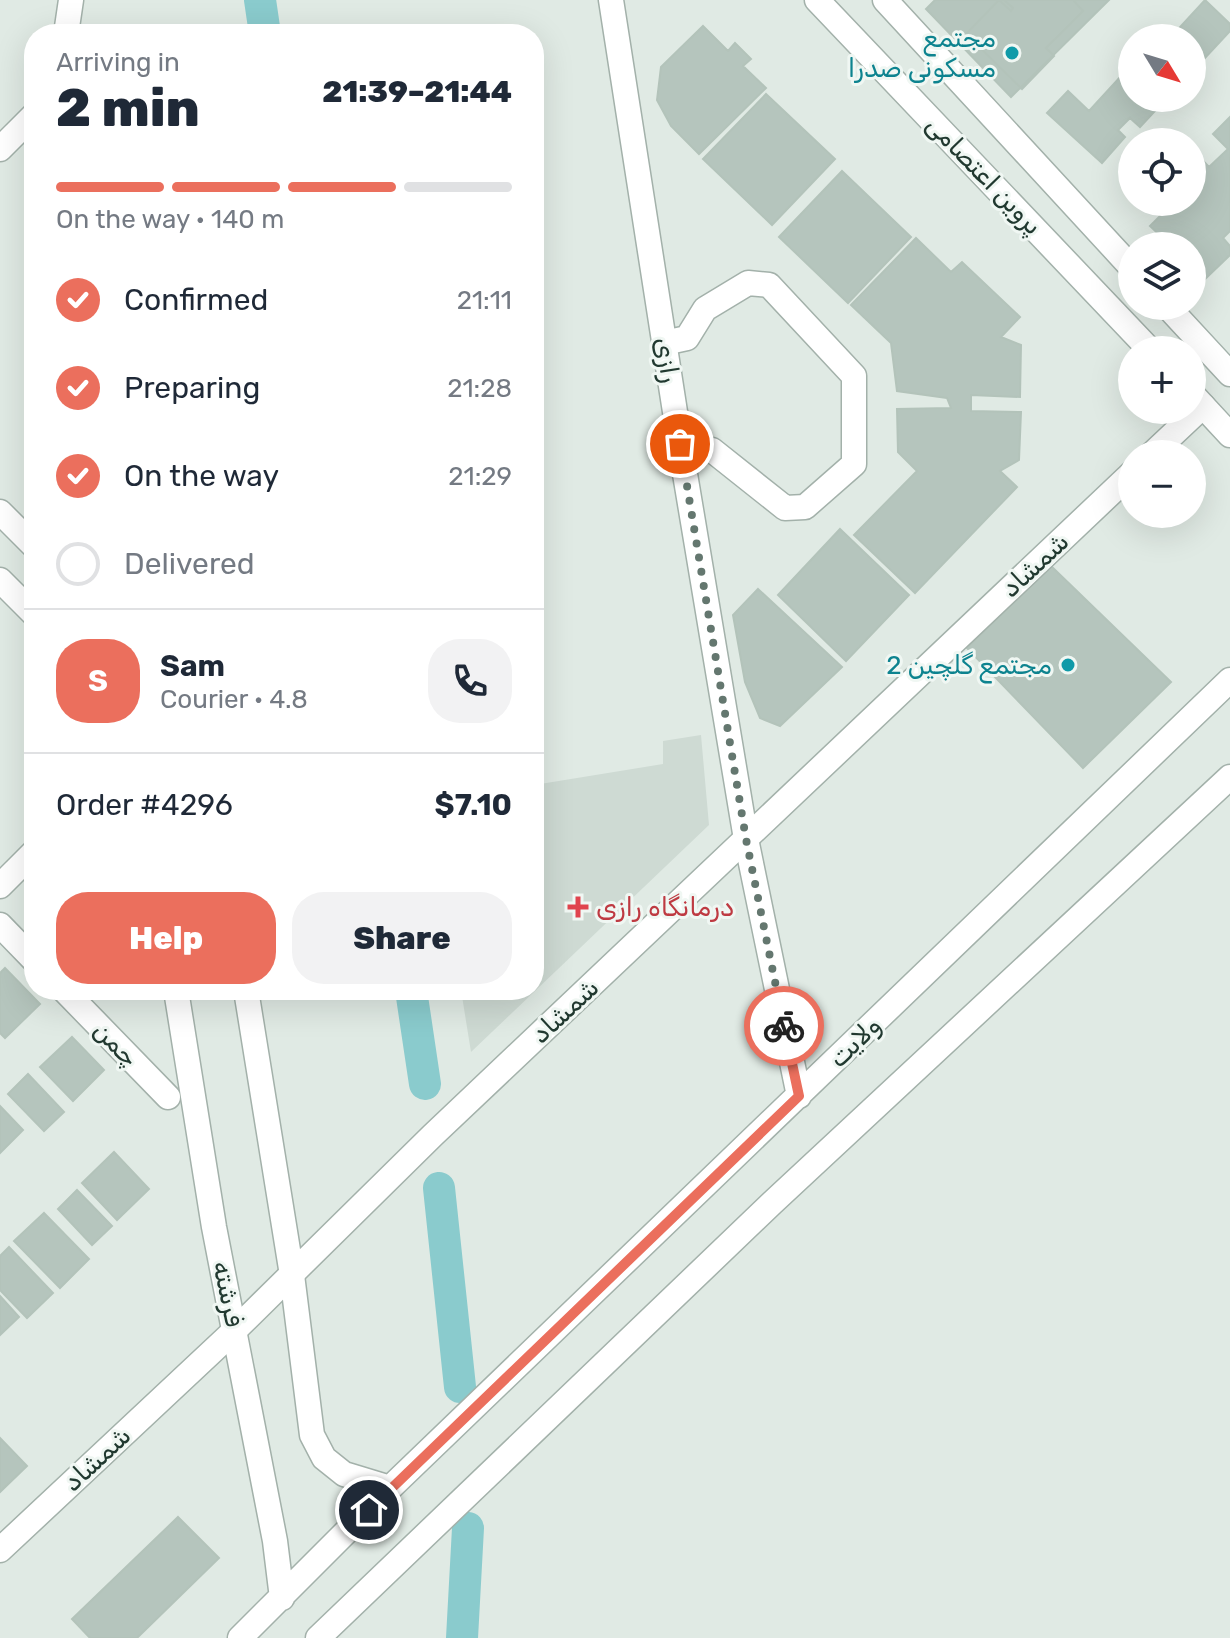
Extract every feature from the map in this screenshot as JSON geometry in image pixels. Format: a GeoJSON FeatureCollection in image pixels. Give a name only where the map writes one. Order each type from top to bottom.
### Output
{"type":"FeatureCollection","features":[{"type":"Feature","properties":{"kind":"street"},"geometry":{"type":"LineString","coordinates":[[67,24],[71,0]]}},
{"type":"Feature","properties":{"kind":"street","name":"رازی"},"geometry":{"type":"LineString","coordinates":[[611,0],[680,444],[746,839],[799,1096]]}},
{"type":"Feature","properties":{"kind":"street","name":"پروین اعتصامی"},"geometry":{"type":"LineString","coordinates":[[817,0],[1137,336]]}},
{"type":"Feature","properties":{"kind":"street","name":"پروین اعتصامی"},"geometry":{"type":"LineString","coordinates":[[885,0],[1118,253]]}},
{"type":"Feature","properties":{"kind":"street"},"geometry":{"type":"LineString","coordinates":[[0,149],[24,125]]}},
{"type":"Feature","properties":{"kind":"street"},"geometry":{"type":"LineString","coordinates":[[664,343],[687,338],[705,309],[748,283],[769,285],[854,376],[854,464],[805,507],[785,508],[712,450],[680,444]]}},
{"type":"Feature","properties":{"kind":"street"},"geometry":{"type":"LineString","coordinates":[[1180,320],[1230,374]]}},
{"type":"Feature","properties":{"kind":"street"},"geometry":{"type":"LineString","coordinates":[[1206,409],[1230,435]]}},
{"type":"Feature","properties":{"kind":"street"},"geometry":{"type":"LineString","coordinates":[[1164,440],[1178,424]]}},
{"type":"Feature","properties":{"kind":"street","name":"شمشاد"},"geometry":{"type":"LineString","coordinates":[[0,1550],[235,1330],[433,1135],[1118,486]]}},
{"type":"Feature","properties":{"kind":"street"},"geometry":{"type":"LineString","coordinates":[[0,512],[24,536]]}},
{"type":"Feature","properties":{"kind":"street"},"geometry":{"type":"LineString","coordinates":[[0,580],[24,604]]}},
{"type":"Feature","properties":{"kind":"street","name":"ولایت"},"geometry":{"type":"LineString","coordinates":[[240,1638],[390,1488],[1230,680]]}},
{"type":"Feature","properties":{"kind":"street"},"geometry":{"type":"LineString","coordinates":[[318,1638],[772,1203],[1230,777]]}},
{"type":"Feature","properties":{"kind":"street"},"geometry":{"type":"LineString","coordinates":[[0,886],[24,862]]}},
{"type":"Feature","properties":{"kind":"street"},"geometry":{"type":"LineString","coordinates":[[0,925],[24,950]]}},
{"type":"Feature","properties":{"kind":"street","name":"چمن"},"geometry":{"type":"LineString","coordinates":[[74,1000],[168,1097]]}},
{"type":"Feature","properties":{"kind":"street","name":"فرشته"},"geometry":{"type":"LineString","coordinates":[[178,1000],[214,1227],[275,1541],[282,1598]]}},
{"type":"Feature","properties":{"kind":"street"},"geometry":{"type":"LineString","coordinates":[[248,1000],[292,1275],[312,1435],[324,1458],[344,1474],[390,1488]]}},
{"type":"Feature","properties":{"kind":"shaded area","name":"درمانگاه رازی"},"geometry":{"type":"Polygon","coordinates":[[[701,735],[709,825],[544,982],[544,783],[663,764],[663,741],[701,735]]]}},
{"type":"Feature","properties":{"kind":"shaded area","name":"درمانگاه رازی"},"geometry":{"type":"Polygon","coordinates":[[[463,1000],[526,1000],[471,1052],[463,1000]]]}},
{"type":"Feature","properties":{"kind":"building","name":"مجتمع مسکونی صدرا"},"geometry":{"type":"Polygon","coordinates":[[[935,0],[1109,0],[1011,97],[926,9],[935,0]]]}},
{"type":"Feature","properties":{"kind":"building","name":"مجتمع مسکونی صدرا"},"geometry":{"type":"Polygon","coordinates":[[[999,0],[1011,11],[1013,8],[1004,0],[1073,0],[1083,11],[1046,48],[1054,56],[1022,89],[966,34],[999,0]]]}},
{"type":"Feature","properties":{"kind":"building"},"geometry":{"type":"Polygon","coordinates":[[[1205,0],[1230,24],[1230,31],[1206,57],[1206,24],[1183,24],[1205,0]]]}},
{"type":"Feature","properties":{"kind":"building"},"geometry":{"type":"Polygon","coordinates":[[[703,26],[728,51],[735,43],[751,59],[743,66],[766,88],[699,154],[671,126],[657,100],[661,67],[703,26]]]}},
{"type":"Feature","properties":{"kind":"building"},"geometry":{"type":"Polygon","coordinates":[[[1118,79],[1118,112],[1154,112],[1140,127],[1130,118],[1118,128],[1118,145],[1102,163],[1047,113],[1068,91],[1089,111],[1118,79]]]}},
{"type":"Feature","properties":{"kind":"building"},"geometry":{"type":"Polygon","coordinates":[[[766,94],[835,159],[772,225],[703,159],[766,94]]]}},
{"type":"Feature","properties":{"kind":"building"},"geometry":{"type":"Polygon","coordinates":[[[1230,117],[1230,231],[1223,238],[1230,246],[1230,255],[1206,278],[1206,232],[1156,232],[1150,226],[1160,216],[1206,216],[1206,164],[1209,167],[1228,149],[1213,134],[1230,117]]]}},
{"type":"Feature","properties":{"kind":"building"},"geometry":{"type":"Polygon","coordinates":[[[842,171],[911,237],[848,303],[779,237],[842,171]]]}},
{"type":"Feature","properties":{"kind":"building"},"geometry":{"type":"Polygon","coordinates":[[[916,238],[951,272],[962,262],[1020,317],[1001,337],[1021,345],[1020,397],[971,395],[971,411],[1021,412],[1019,460],[1000,471],[1017,487],[915,593],[854,535],[917,471],[898,452],[897,409],[951,408],[947,398],[897,391],[891,343],[851,305],[916,238]]]}},
{"type":"Feature","properties":{"kind":"building"},"geometry":{"type":"Polygon","coordinates":[[[840,529],[909,595],[846,661],[778,595],[840,529]]]}},
{"type":"Feature","properties":{"kind":"building","name":"مجتمع گلچین 2"},"geometry":{"type":"Polygon","coordinates":[[[1051,566],[1171,682],[1083,768],[967,648],[1051,566]]]}},
{"type":"Feature","properties":{"kind":"building"},"geometry":{"type":"Polygon","coordinates":[[[758,589],[842,667],[780,726],[760,718],[745,682],[733,615],[758,589]]]}},
{"type":"Feature","properties":{"kind":"building"},"geometry":{"type":"Polygon","coordinates":[[[5,968],[24,988],[24,1000],[36,1000],[40,1004],[5,1038],[0,1033],[0,973],[5,968]]]}},
{"type":"Feature","properties":{"kind":"building"},"geometry":{"type":"Polygon","coordinates":[[[72,1037],[104,1070],[73,1101],[40,1067],[72,1037]]]}},
{"type":"Feature","properties":{"kind":"building"},"geometry":{"type":"Polygon","coordinates":[[[28,1074],[64,1112],[44,1131],[8,1094],[28,1074]]]}},
{"type":"Feature","properties":{"kind":"building"},"geometry":{"type":"Polygon","coordinates":[[[0,1106],[23,1130],[0,1153],[0,1106]]]}},
{"type":"Feature","properties":{"kind":"building"},"geometry":{"type":"Polygon","coordinates":[[[114,1152],[149,1189],[117,1220],[82,1183],[114,1152]]]}},
{"type":"Feature","properties":{"kind":"building"},"geometry":{"type":"Polygon","coordinates":[[[77,1190],[112,1226],[92,1245],[58,1209],[77,1190]]]}},
{"type":"Feature","properties":{"kind":"building"},"geometry":{"type":"Polygon","coordinates":[[[44,1213],[89,1259],[60,1288],[14,1241],[44,1213]]]}},
{"type":"Feature","properties":{"kind":"building"},"geometry":{"type":"Polygon","coordinates":[[[9,1247],[53,1293],[27,1318],[0,1290],[0,1256],[9,1247]]]}},
{"type":"Feature","properties":{"kind":"building"},"geometry":{"type":"Polygon","coordinates":[[[0,1296],[19,1317],[0,1335],[0,1296]]]}},
{"type":"Feature","properties":{"kind":"building"},"geometry":{"type":"Polygon","coordinates":[[[0,1438],[27,1466],[0,1492],[0,1438]]]}},
{"type":"Feature","properties":{"kind":"building"},"geometry":{"type":"Polygon","coordinates":[[[178,1517],[219,1558],[137,1638],[90,1638],[72,1619],[178,1517]]]}},
{"type":"Feature","properties":{"kind":"waterway"},"geometry":{"type":"LineString","coordinates":[[260,0],[264,24]]}},
{"type":"Feature","properties":{"kind":"waterway"},"geometry":{"type":"LineString","coordinates":[[412,1000],[425,1084]]}},
{"type":"Feature","properties":{"kind":"waterway"},"geometry":{"type":"LineString","coordinates":[[439,1188],[460,1387]]}},
{"type":"Feature","properties":{"kind":"waterway"},"geometry":{"type":"LineString","coordinates":[[462,1638],[468,1528]]}},
{"type":"Feature","properties":{"kind":"way so far"},"geometry":{"type":"LineString","coordinates":[[680,444],[746,839],[784,1026]]}},
{"type":"Feature","properties":{"kind":"place","name":"مجتمع مسکونی صدرا"},"geometry":{"type":"Point","coordinates":[1012,53]}},
{"type":"Feature","properties":{"kind":"place","name":"مجتمع گلچین 2"},"geometry":{"type":"Point","coordinates":[1068,665]}},
{"type":"Feature","properties":{"kind":"place","name":"درمانگاه رازی"},"geometry":{"type":"Point","coordinates":[578,907]}},
{"type":"Feature","properties":{"kind":"route"},"geometry":{"type":"LineString","coordinates":[[369,1510],[799,1096],[784,1026]]}}]}
